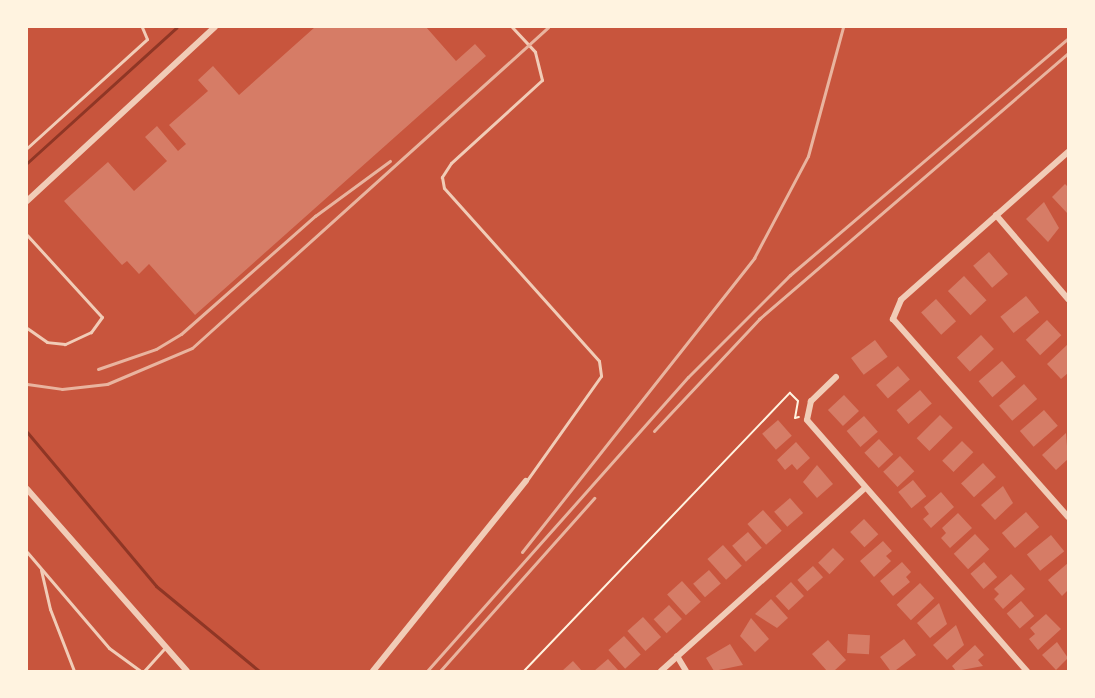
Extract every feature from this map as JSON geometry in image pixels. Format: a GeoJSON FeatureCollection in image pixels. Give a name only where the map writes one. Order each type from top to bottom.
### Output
{"type":"FeatureCollection","features":[{"type":"Feature","properties":{"kind":"street"},"geometry":{"type":"LineString","coordinates":[[27,201],[215,27]]}},
{"type":"Feature","properties":{"kind":"street"},"geometry":{"type":"LineString","coordinates":[[1068,152],[895,308],[894,319],[1068,517]]}},
{"type":"Feature","properties":{"kind":"street"},"geometry":{"type":"LineString","coordinates":[[996,215],[1068,298]]}},
{"type":"Feature","properties":{"kind":"street"},"geometry":{"type":"LineString","coordinates":[[836,377],[812,401],[806,415],[865,488],[1027,671]]}},
{"type":"Feature","properties":{"kind":"street"},"geometry":{"type":"LineString","coordinates":[[373,671],[526,481]]}},
{"type":"Feature","properties":{"kind":"street"},"geometry":{"type":"LineString","coordinates":[[661,671],[865,488]]}},
{"type":"Feature","properties":{"kind":"street"},"geometry":{"type":"LineString","coordinates":[[27,489],[187,671]]}},
{"type":"Feature","properties":{"kind":"street"},"geometry":{"type":"LineString","coordinates":[[678,656],[686,671]]}},
{"type":"Feature","properties":{"kind":"lane"},"geometry":{"type":"LineString","coordinates":[[27,148],[147,39],[142,27]]}},
{"type":"Feature","properties":{"kind":"lane"},"geometry":{"type":"LineString","coordinates":[[512,27],[535,52],[542,80],[451,163],[442,177],[444,188],[599,360],[601,376],[526,481]]}},
{"type":"Feature","properties":{"kind":"lane"},"geometry":{"type":"LineString","coordinates":[[27,235],[102,317],[91,332],[65,344],[47,342],[27,328]]}},
{"type":"Feature","properties":{"kind":"lane"},"geometry":{"type":"LineString","coordinates":[[27,552],[109,648],[142,671],[166,646]]}},
{"type":"Feature","properties":{"kind":"lane"},"geometry":{"type":"LineString","coordinates":[[41,568],[50,609],[74,671]]}},
{"type":"Feature","properties":{"kind":"path"},"geometry":{"type":"LineString","coordinates":[[524,671],[790,393],[798,401],[795,418],[806,415]]}},
{"type":"Feature","properties":{"kind":"building"},"geometry":{"type":"Polygon","coordinates":[[[315,27],[426,27],[456,61],[475,44],[486,56],[195,315],[149,264],[139,274],[127,261],[122,265],[64,201],[108,162],[134,191],[167,161],[145,137],[157,126],[178,151],[186,144],[169,125],[208,91],[198,80],[213,66],[239,95],[315,27]]]}},
{"type":"Feature","properties":{"kind":"building"},"geometry":{"type":"Polygon","coordinates":[[[1065,184],[1068,187],[1068,214],[1052,197],[1065,184]]]}},
{"type":"Feature","properties":{"kind":"building"},"geometry":{"type":"Polygon","coordinates":[[[1044,202],[1059,228],[1048,242],[1026,219],[1044,202]]]}},
{"type":"Feature","properties":{"kind":"building"},"geometry":{"type":"Polygon","coordinates":[[[989,252],[1008,274],[992,288],[973,266],[989,252]]]}},
{"type":"Feature","properties":{"kind":"building"},"geometry":{"type":"Polygon","coordinates":[[[964,276],[987,300],[970,315],[948,291],[964,276]]]}},
{"type":"Feature","properties":{"kind":"building"},"geometry":{"type":"Polygon","coordinates":[[[1026,296],[1039,312],[1014,333],[1000,317],[1026,296]]]}},
{"type":"Feature","properties":{"kind":"building"},"geometry":{"type":"Polygon","coordinates":[[[936,299],[956,321],[941,335],[921,312],[936,299]]]}},
{"type":"Feature","properties":{"kind":"building"},"geometry":{"type":"Polygon","coordinates":[[[1047,320],[1061,335],[1040,355],[1026,340],[1047,320]]]}},
{"type":"Feature","properties":{"kind":"building"},"geometry":{"type":"Polygon","coordinates":[[[981,335],[994,349],[970,371],[957,358],[981,335]]]}},
{"type":"Feature","properties":{"kind":"building"},"geometry":{"type":"Polygon","coordinates":[[[875,340],[888,357],[864,375],[851,358],[875,340]]]}},
{"type":"Feature","properties":{"kind":"building"},"geometry":{"type":"Polygon","coordinates":[[[1068,344],[1068,373],[1061,379],[1047,364],[1068,344]]]}},
{"type":"Feature","properties":{"kind":"building"},"geometry":{"type":"Polygon","coordinates":[[[1002,361],[1016,377],[992,397],[979,381],[1002,361]]]}},
{"type":"Feature","properties":{"kind":"building"},"geometry":{"type":"Polygon","coordinates":[[[898,366],[910,380],[888,399],[876,385],[898,366]]]}},
{"type":"Feature","properties":{"kind":"building"},"geometry":{"type":"Polygon","coordinates":[[[1024,384],[1037,399],[1012,421],[999,406],[1024,384]]]}},
{"type":"Feature","properties":{"kind":"building"},"geometry":{"type":"Polygon","coordinates":[[[920,390],[932,404],[908,424],[897,410],[920,390]]]}},
{"type":"Feature","properties":{"kind":"building"},"geometry":{"type":"Polygon","coordinates":[[[844,395],[859,411],[843,426],[828,410],[844,395]]]}},
{"type":"Feature","properties":{"kind":"building"},"geometry":{"type":"Polygon","coordinates":[[[1044,410],[1058,426],[1034,447],[1020,431],[1044,410]]]}},
{"type":"Feature","properties":{"kind":"building"},"geometry":{"type":"Polygon","coordinates":[[[940,415],[953,428],[929,451],[917,438],[940,415]]]}},
{"type":"Feature","properties":{"kind":"building"},"geometry":{"type":"Polygon","coordinates":[[[864,416],[878,432],[860,447],[847,431],[864,416]]]}},
{"type":"Feature","properties":{"kind":"building"},"geometry":{"type":"Polygon","coordinates":[[[778,420],[792,436],[776,450],[762,434],[778,420]]]}},
{"type":"Feature","properties":{"kind":"building"},"geometry":{"type":"Polygon","coordinates":[[[1066,433],[1068,459],[1056,470],[1042,455],[1066,433]]]}},
{"type":"Feature","properties":{"kind":"building"},"geometry":{"type":"Polygon","coordinates":[[[879,439],[893,454],[879,468],[864,453],[879,439]]]}},
{"type":"Feature","properties":{"kind":"building"},"geometry":{"type":"Polygon","coordinates":[[[962,441],[973,452],[954,472],[942,461],[962,441]]]}},
{"type":"Feature","properties":{"kind":"building"},"geometry":{"type":"Polygon","coordinates":[[[796,442],[810,458],[797,470],[792,464],[785,470],[777,460],[796,442]]]}},
{"type":"Feature","properties":{"kind":"building"},"geometry":{"type":"Polygon","coordinates":[[[900,456],[914,471],[898,487],[883,472],[900,456]]]}},
{"type":"Feature","properties":{"kind":"building"},"geometry":{"type":"Polygon","coordinates":[[[983,463],[996,477],[974,497],[961,483],[983,463]]]}},
{"type":"Feature","properties":{"kind":"building"},"geometry":{"type":"Polygon","coordinates":[[[817,465],[833,484],[817,498],[803,482],[817,465]]]}},
{"type":"Feature","properties":{"kind":"building"},"geometry":{"type":"Polygon","coordinates":[[[913,480],[926,496],[911,508],[898,492],[913,480]]]}},
{"type":"Feature","properties":{"kind":"building"},"geometry":{"type":"Polygon","coordinates":[[[1003,486],[1013,503],[995,520],[981,505],[1003,486]]]}},
{"type":"Feature","properties":{"kind":"building"},"geometry":{"type":"Polygon","coordinates":[[[941,492],[954,507],[931,528],[923,519],[929,514],[924,507],[941,492]]]}},
{"type":"Feature","properties":{"kind":"building"},"geometry":{"type":"Polygon","coordinates":[[[790,498],[803,513],[787,527],[774,512],[790,498]]]}},
{"type":"Feature","properties":{"kind":"building"},"geometry":{"type":"Polygon","coordinates":[[[763,510],[782,531],[766,545],[747,524],[763,510]]]}},
{"type":"Feature","properties":{"kind":"building"},"geometry":{"type":"Polygon","coordinates":[[[1026,512],[1039,527],[1015,548],[1002,533],[1026,512]]]}},
{"type":"Feature","properties":{"kind":"building"},"geometry":{"type":"Polygon","coordinates":[[[958,513],[972,528],[950,548],[941,538],[946,533],[942,528],[958,513]]]}},
{"type":"Feature","properties":{"kind":"building"},"geometry":{"type":"Polygon","coordinates":[[[864,519],[878,534],[864,547],[850,532],[864,519]]]}},
{"type":"Feature","properties":{"kind":"building"},"geometry":{"type":"Polygon","coordinates":[[[748,532],[762,548],[746,562],[732,546],[748,532]]]}},
{"type":"Feature","properties":{"kind":"building"},"geometry":{"type":"Polygon","coordinates":[[[975,534],[989,549],[968,569],[954,554],[975,534]]]}},
{"type":"Feature","properties":{"kind":"building"},"geometry":{"type":"Polygon","coordinates":[[[1051,535],[1064,551],[1040,571],[1027,555],[1051,535]]]}},
{"type":"Feature","properties":{"kind":"building"},"geometry":{"type":"Polygon","coordinates":[[[883,541],[892,551],[886,556],[891,561],[874,577],[860,561],[883,541]]]}},
{"type":"Feature","properties":{"kind":"building"},"geometry":{"type":"Polygon","coordinates":[[[723,545],[742,566],[726,580],[707,559],[723,545]]]}},
{"type":"Feature","properties":{"kind":"building"},"geometry":{"type":"Polygon","coordinates":[[[833,548],[844,559],[829,574],[818,563],[833,548]]]}},
{"type":"Feature","properties":{"kind":"building"},"geometry":{"type":"Polygon","coordinates":[[[902,562],[911,572],[906,577],[910,582],[893,596],[880,581],[902,562]]]}},
{"type":"Feature","properties":{"kind":"building"},"geometry":{"type":"Polygon","coordinates":[[[984,562],[997,577],[984,589],[970,574],[984,562]]]}},
{"type":"Feature","properties":{"kind":"building"},"geometry":{"type":"Polygon","coordinates":[[[1068,563],[1068,590],[1062,596],[1048,580],[1068,563]]]}},
{"type":"Feature","properties":{"kind":"building"},"geometry":{"type":"Polygon","coordinates":[[[813,566],[823,577],[807,591],[797,580],[813,566]]]}},
{"type":"Feature","properties":{"kind":"building"},"geometry":{"type":"Polygon","coordinates":[[[709,570],[721,584],[705,597],[693,584],[709,570]]]}},
{"type":"Feature","properties":{"kind":"building"},"geometry":{"type":"Polygon","coordinates":[[[1011,574],[1025,589],[1003,609],[994,599],[999,594],[994,589],[1011,574]]]}},
{"type":"Feature","properties":{"kind":"building"},"geometry":{"type":"Polygon","coordinates":[[[682,581],[701,602],[686,615],[667,594],[682,581]]]}},
{"type":"Feature","properties":{"kind":"building"},"geometry":{"type":"Polygon","coordinates":[[[791,582],[804,596],[789,610],[776,596],[791,582]]]}},
{"type":"Feature","properties":{"kind":"building"},"geometry":{"type":"Polygon","coordinates":[[[920,583],[934,598],[911,620],[897,605],[920,583]]]}},
{"type":"Feature","properties":{"kind":"building"},"geometry":{"type":"Polygon","coordinates":[[[771,599],[788,618],[777,628],[755,614],[771,599]]]}},
{"type":"Feature","properties":{"kind":"building"},"geometry":{"type":"Polygon","coordinates":[[[1021,601],[1034,616],[1020,629],[1007,613],[1021,601]]]}},
{"type":"Feature","properties":{"kind":"building"},"geometry":{"type":"Polygon","coordinates":[[[939,603],[947,624],[930,638],[917,623],[939,603]]]}},
{"type":"Feature","properties":{"kind":"building"},"geometry":{"type":"Polygon","coordinates":[[[669,605],[682,619],[667,633],[654,619],[669,605]]]}},
{"type":"Feature","properties":{"kind":"building"},"geometry":{"type":"Polygon","coordinates":[[[1046,614],[1061,629],[1038,650],[1029,639],[1035,634],[1030,628],[1046,614]]]}},
{"type":"Feature","properties":{"kind":"building"},"geometry":{"type":"Polygon","coordinates":[[[643,617],[661,637],[645,651],[627,631],[643,617]]]}},
{"type":"Feature","properties":{"kind":"building"},"geometry":{"type":"Polygon","coordinates":[[[751,618],[769,639],[755,652],[740,636],[751,618]]]}},
{"type":"Feature","properties":{"kind":"building"},"geometry":{"type":"Polygon","coordinates":[[[956,625],[964,645],[947,660],[933,645],[956,625]]]}},
{"type":"Feature","properties":{"kind":"building"},"geometry":{"type":"Polygon","coordinates":[[[848,634],[870,635],[869,654],[847,653],[848,634]]]}},
{"type":"Feature","properties":{"kind":"building"},"geometry":{"type":"Polygon","coordinates":[[[624,636],[641,655],[625,669],[608,650],[624,636]]]}},
{"type":"Feature","properties":{"kind":"building"},"geometry":{"type":"Polygon","coordinates":[[[904,639],[916,655],[895,671],[891,671],[880,657],[904,639]]]}},
{"type":"Feature","properties":{"kind":"building"},"geometry":{"type":"Polygon","coordinates":[[[828,640],[846,660],[834,671],[827,671],[812,654],[828,640]]]}},
{"type":"Feature","properties":{"kind":"building"},"geometry":{"type":"Polygon","coordinates":[[[1057,642],[1068,658],[1056,670],[1042,655],[1057,642]]]}},
{"type":"Feature","properties":{"kind":"building"},"geometry":{"type":"Polygon","coordinates":[[[730,644],[743,665],[714,671],[706,658],[730,644]]]}},
{"type":"Feature","properties":{"kind":"building"},"geometry":{"type":"Polygon","coordinates":[[[975,645],[984,655],[978,660],[983,666],[956,671],[952,666],[975,645]]]}},
{"type":"Feature","properties":{"kind":"building"},"geometry":{"type":"Polygon","coordinates":[[[608,659],[619,671],[594,671],[608,659]]]}},
{"type":"Feature","properties":{"kind":"building"},"geometry":{"type":"Polygon","coordinates":[[[573,661],[582,671],[562,671],[573,661]]]}},
{"type":"Feature","properties":{"kind":"waterway"},"geometry":{"type":"LineString","coordinates":[[27,163],[177,27]]}},
{"type":"Feature","properties":{"kind":"waterway"},"geometry":{"type":"LineString","coordinates":[[27,432],[156,586],[259,671]]}},
{"type":"Feature","properties":{"kind":"railway"},"geometry":{"type":"LineString","coordinates":[[27,384],[62,389],[107,384],[192,348],[548,27]]}},
{"type":"Feature","properties":{"kind":"railway"},"geometry":{"type":"LineString","coordinates":[[522,552],[754,258],[808,156],[843,27]]}},
{"type":"Feature","properties":{"kind":"railway"},"geometry":{"type":"LineString","coordinates":[[427,671],[688,377],[790,275],[1068,38]]}},
{"type":"Feature","properties":{"kind":"railway"},"geometry":{"type":"LineString","coordinates":[[654,431],[759,319],[1068,53]]}},
{"type":"Feature","properties":{"kind":"railway"},"geometry":{"type":"LineString","coordinates":[[98,369],[156,349],[181,334],[315,216],[390,161]]}},
{"type":"Feature","properties":{"kind":"railway"},"geometry":{"type":"LineString","coordinates":[[440,671],[594,498]]}}]}
